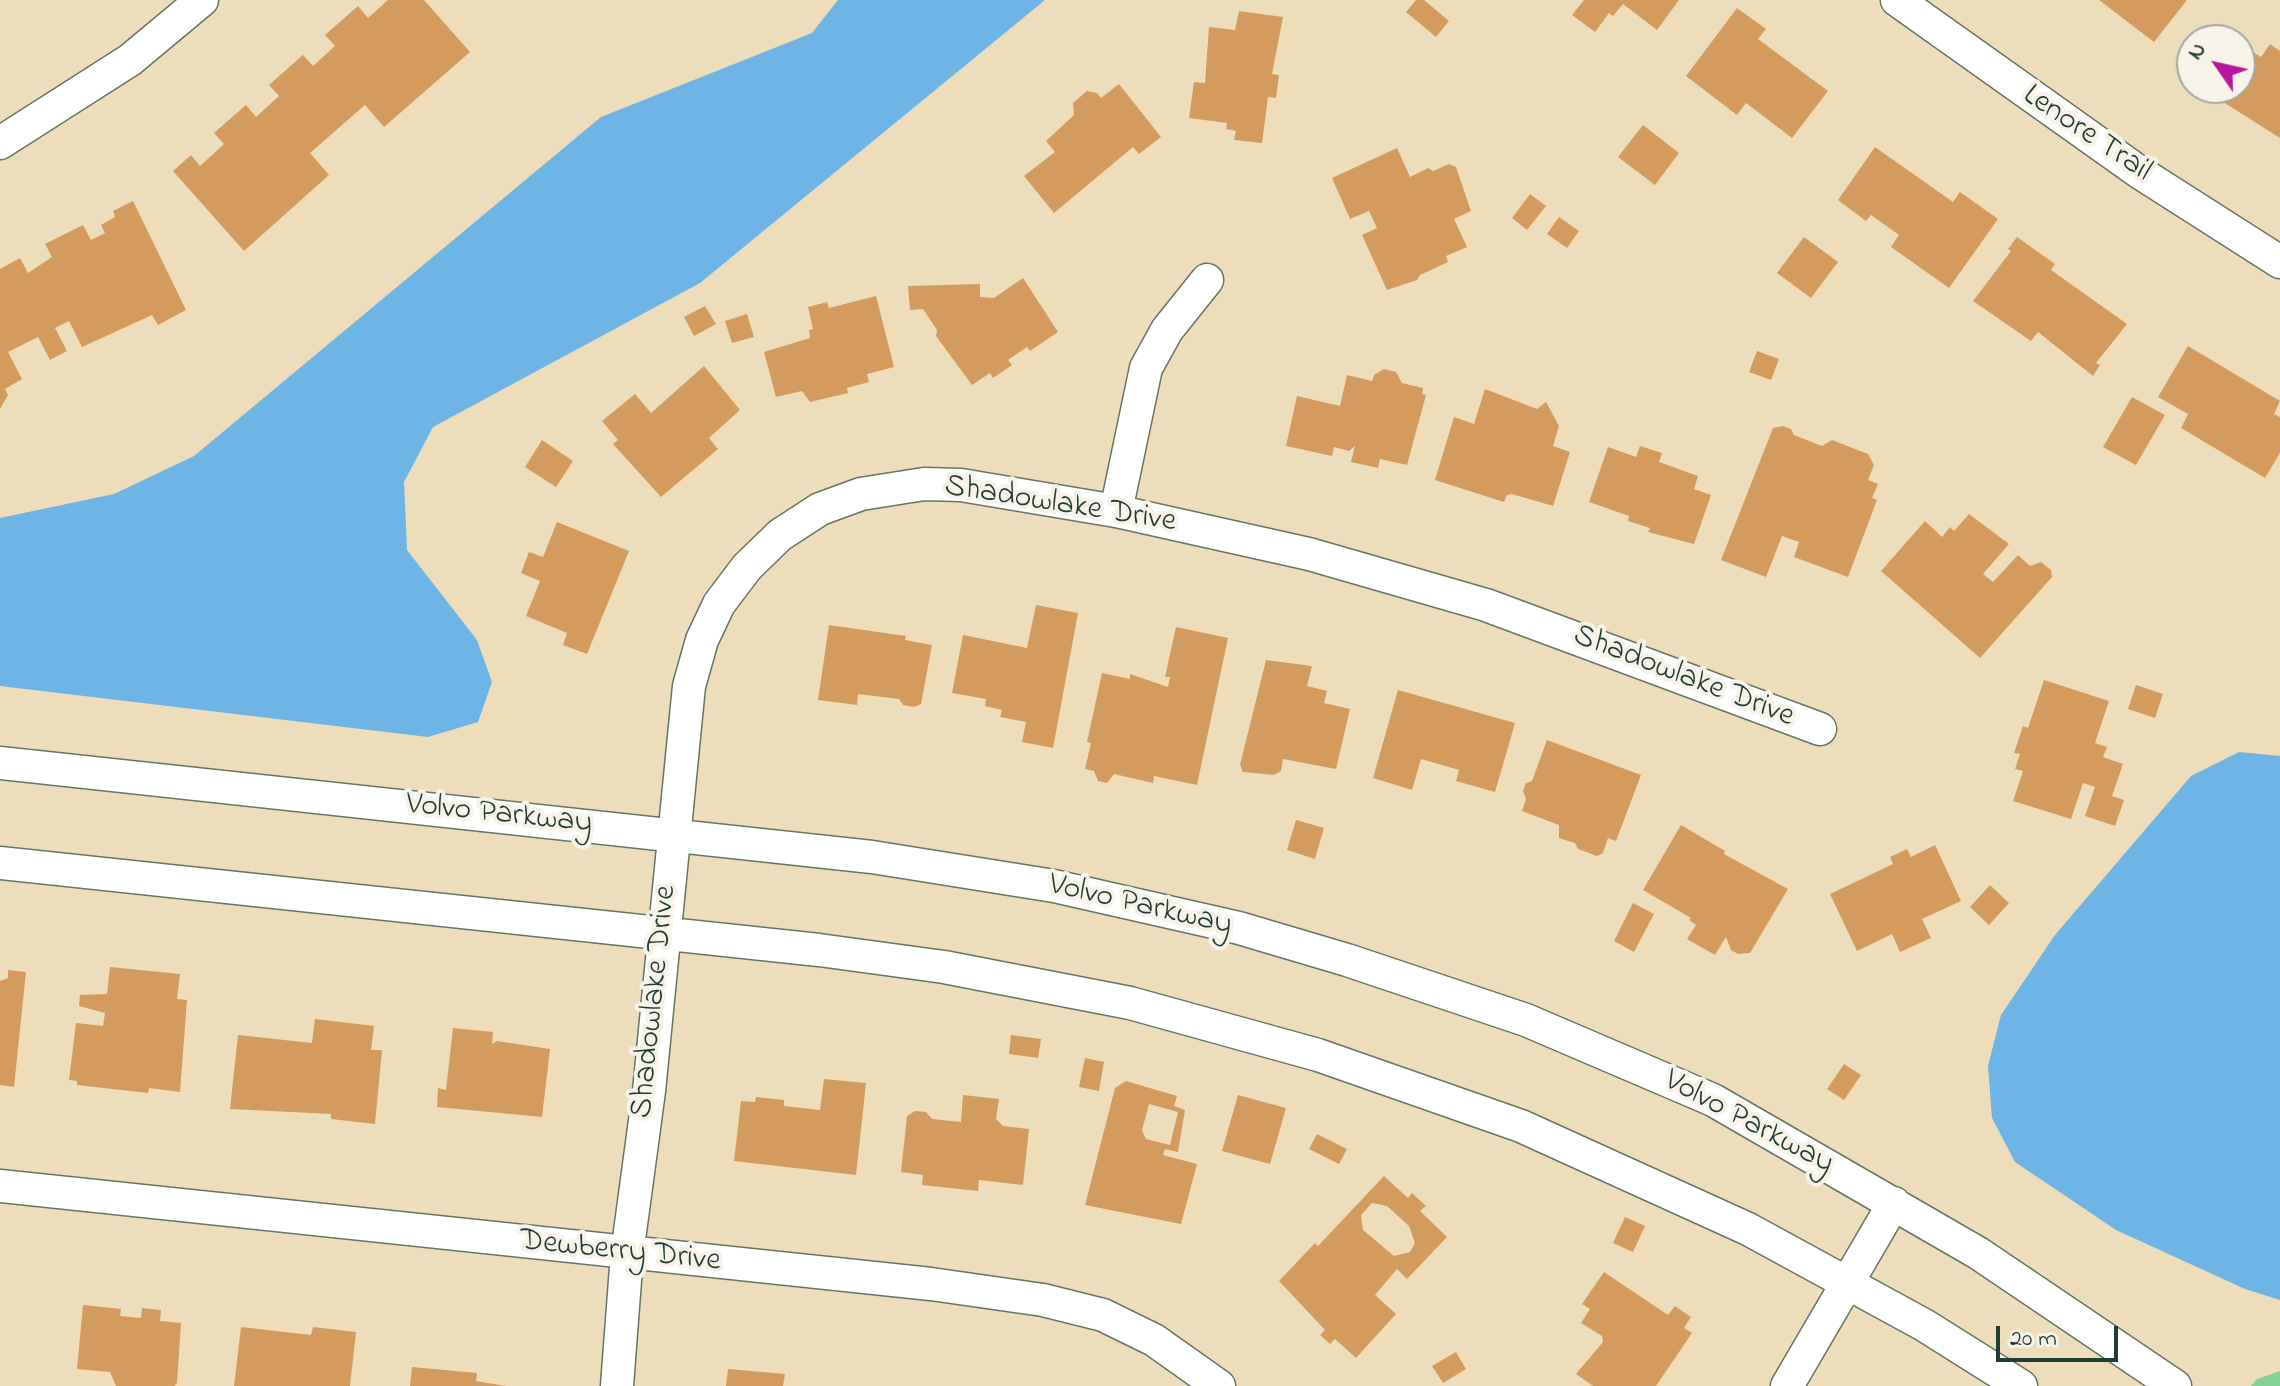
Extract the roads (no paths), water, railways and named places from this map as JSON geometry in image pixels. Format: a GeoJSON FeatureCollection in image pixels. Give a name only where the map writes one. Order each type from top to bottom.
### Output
{"type":"FeatureCollection","features":[{"type":"Feature","properties":{"kind":"street"},"geometry":{"type":"LineString","coordinates":[[0,143],[48,116],[130,60],[202,0]]}},
{"type":"Feature","properties":{"kind":"street","name":"Lenore Trail"},"geometry":{"type":"LineString","coordinates":[[1897,0],[2139,172],[2280,262]]}},
{"type":"Feature","properties":{"kind":"street"},"geometry":{"type":"LineString","coordinates":[[1116,511],[1146,368],[1167,330],[1207,280]]}},
{"type":"Feature","properties":{"kind":"street","name":"Shadowlake Drive"},"geometry":{"type":"LineString","coordinates":[[617,1386],[627,1254],[649,1091],[689,686],[702,640],[719,604],[747,567],[780,535],[833,504],[861,494],[924,484],[961,485],[1116,511],[1309,554],[1486,605],[1820,729]]}},
{"type":"Feature","properties":{"kind":"street","name":"Volvo Parkway"},"geometry":{"type":"LineString","coordinates":[[0,763],[872,857],[1054,886],[1239,928],[1347,960],[1526,1020],[1700,1094],[1894,1203],[2090,1326],[2175,1386]]}},
{"type":"Feature","properties":{"kind":"street"},"geometry":{"type":"LineString","coordinates":[[0,863],[944,967],[1130,1003],[1318,1055],[1420,1088],[1535,1132],[1735,1222],[1848,1282],[2021,1386]]}},
{"type":"Feature","properties":{"kind":"street","name":"Dewberry Drive"},"geometry":{"type":"LineString","coordinates":[[0,1186],[931,1284],[1054,1302],[1103,1315],[1154,1340],[1219,1386]]}},
{"type":"Feature","properties":{"kind":"street"},"geometry":{"type":"LineString","coordinates":[[1787,1386],[1894,1203]]}},
{"type":"Feature","properties":{"kind":"water"},"geometry":{"type":"Polygon","coordinates":[[[838,0],[1045,0],[700,283],[433,427],[404,482],[407,550],[477,640],[492,682],[478,722],[428,737],[0,686],[0,518],[114,494],[194,456],[601,117],[812,33],[838,0]]]}},
{"type":"Feature","properties":{"kind":"water"},"geometry":{"type":"Polygon","coordinates":[[[2239,752],[2280,756],[2280,1300],[2245,1289],[2116,1230],[2015,1162],[1992,1118],[1988,1066],[2001,1015],[2055,935],[2191,776],[2239,752]]]}}]}
